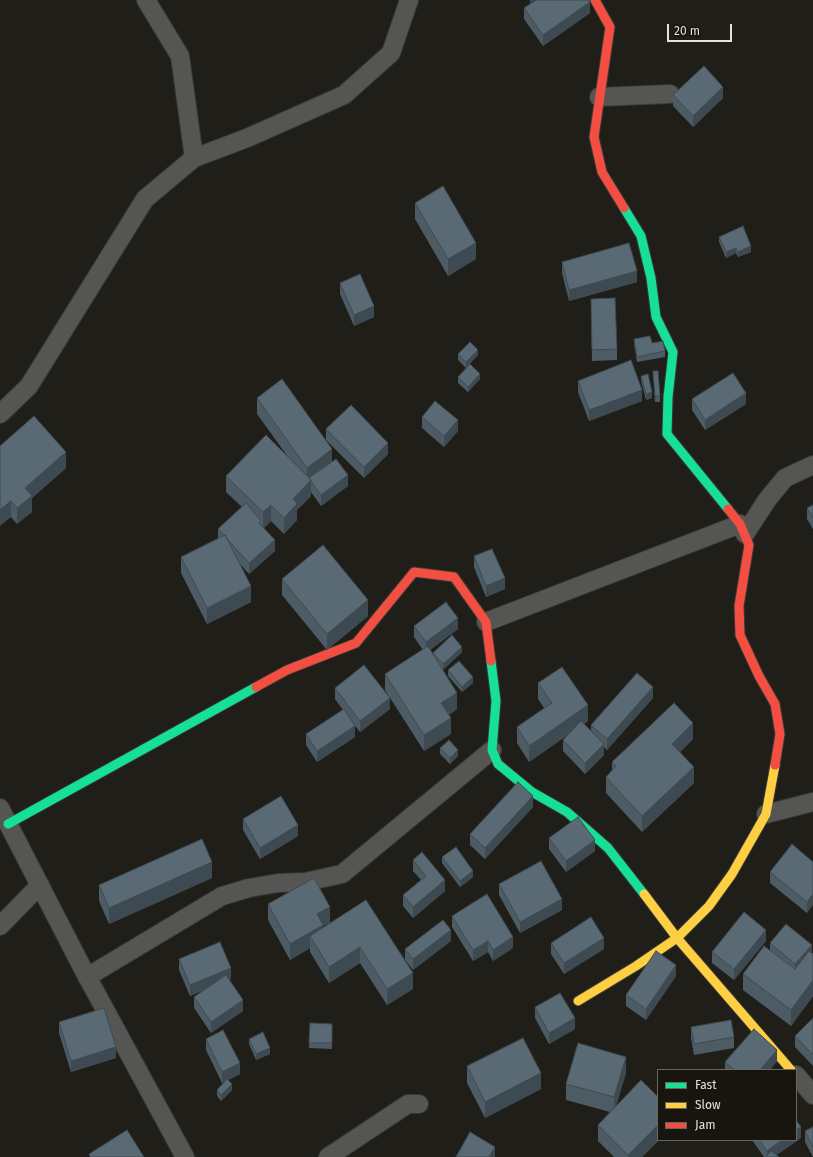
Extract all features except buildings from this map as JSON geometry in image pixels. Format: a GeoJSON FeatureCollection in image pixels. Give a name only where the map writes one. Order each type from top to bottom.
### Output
{"type":"FeatureCollection","features":[{"type":"Feature","properties":{"kind":"street"},"geometry":{"type":"LineString","coordinates":[[146,0],[180,56],[194,158]]}},
{"type":"Feature","properties":{"kind":"street"},"geometry":{"type":"LineString","coordinates":[[0,414],[28,386],[145,199],[194,158],[248,138],[344,95],[391,53],[409,0]]}},
{"type":"Feature","properties":{"kind":"street"},"geometry":{"type":"LineString","coordinates":[[578,1000],[636,966],[677,938],[709,906],[732,874],[766,814],[780,734],[775,704],[759,676],[740,635],[739,606],[749,545],[742,529],[667,434],[668,397],[673,352],[656,317],[651,278],[641,236],[602,172],[594,137],[610,27],[595,0]]}},
{"type":"Feature","properties":{"kind":"street"},"geometry":{"type":"LineString","coordinates":[[599,97],[670,94]]}},
{"type":"Feature","properties":{"kind":"street"},"geometry":{"type":"LineString","coordinates":[[486,622],[742,529],[785,478],[813,465]]}},
{"type":"Feature","properties":{"kind":"street"},"geometry":{"type":"LineString","coordinates":[[185,1157],[87,976],[4,816],[288,670],[356,643],[414,572],[454,577],[486,622],[496,700],[492,750],[498,764],[532,792],[567,812],[608,848],[677,938],[790,1069]]}},
{"type":"Feature","properties":{"kind":"street"},"geometry":{"type":"LineString","coordinates":[[87,976],[222,896],[248,888],[278,883],[305,882],[342,874],[492,750]]}},
{"type":"Feature","properties":{"kind":"street"},"geometry":{"type":"LineString","coordinates":[[766,814],[813,802]]}},
{"type":"Feature","properties":{"kind":"street"},"geometry":{"type":"LineString","coordinates":[[0,926],[40,886]]}},
{"type":"Feature","properties":{"kind":"street"},"geometry":{"type":"LineString","coordinates":[[797,1076],[813,1095]]}},
{"type":"Feature","properties":{"kind":"street"},"geometry":{"type":"LineString","coordinates":[[328,1157],[408,1104],[419,1104]]}},
{"type":"Feature","properties":{"kind":"traffic: fast"},"geometry":{"type":"LineString","coordinates":[[624,208],[641,236],[651,278],[656,317],[673,352],[668,397],[667,434],[728,509]]}},
{"type":"Feature","properties":{"kind":"traffic: fast"},"geometry":{"type":"LineString","coordinates":[[491,661],[496,701],[492,750],[498,764],[532,792],[567,812],[608,848],[644,894]]}},
{"type":"Feature","properties":{"kind":"traffic: fast"},"geometry":{"type":"LineString","coordinates":[[8,824],[256,687]]}},
{"type":"Feature","properties":{"kind":"traffic: slow"},"geometry":{"type":"LineString","coordinates":[[578,1001],[636,966],[677,938],[709,906],[732,874],[766,814],[775,765]]}},
{"type":"Feature","properties":{"kind":"traffic: slow"},"geometry":{"type":"LineString","coordinates":[[644,894],[677,938],[790,1069]]}},
{"type":"Feature","properties":{"kind":"traffic: jam"},"geometry":{"type":"LineString","coordinates":[[595,0],[610,27],[594,137],[602,172],[624,208]]}},
{"type":"Feature","properties":{"kind":"traffic: jam"},"geometry":{"type":"LineString","coordinates":[[728,509],[740,524],[749,545],[739,606],[740,635],[759,676],[775,704],[780,734],[775,765]]}},
{"type":"Feature","properties":{"kind":"traffic: jam"},"geometry":{"type":"LineString","coordinates":[[256,687],[287,670],[356,643],[414,572],[454,577],[486,622],[491,661]]}}]}
